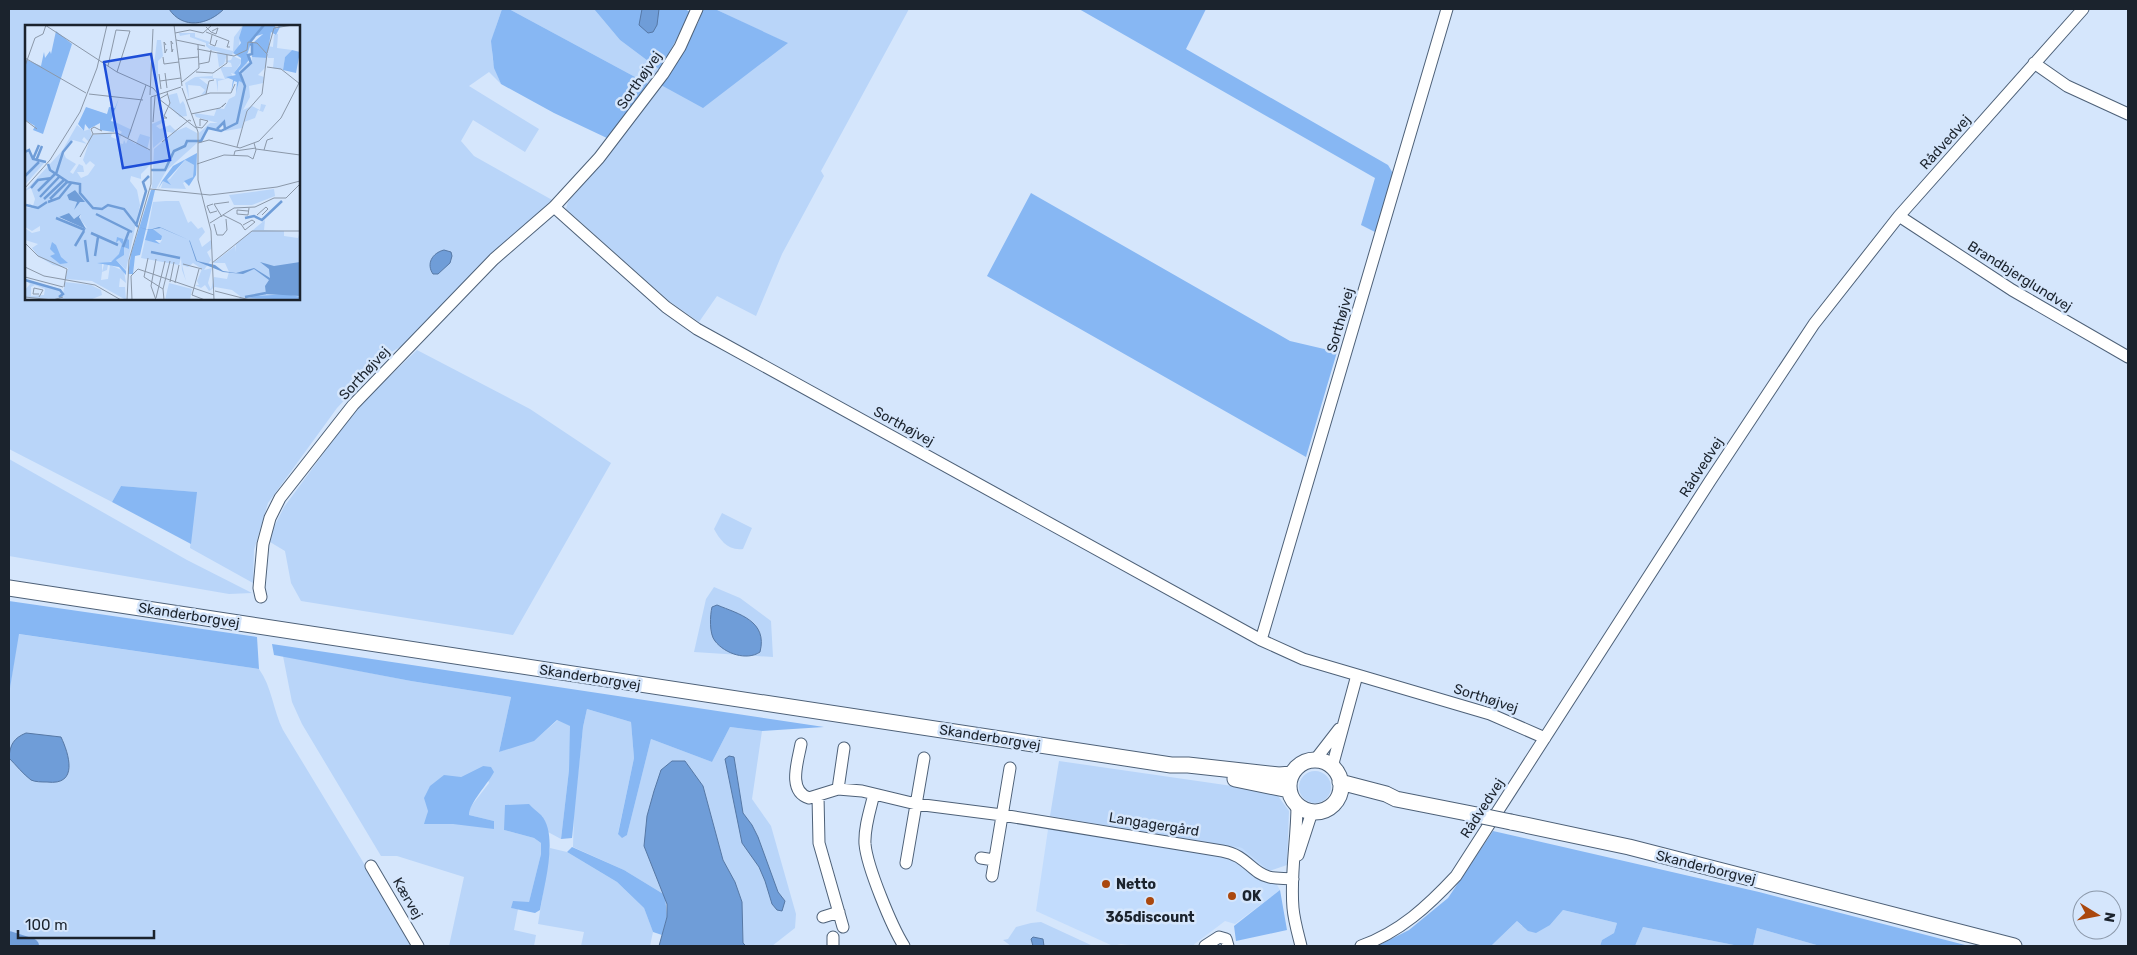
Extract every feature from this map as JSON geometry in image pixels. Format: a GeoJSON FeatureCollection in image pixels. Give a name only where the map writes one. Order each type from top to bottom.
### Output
{"type":"FeatureCollection","features":[{"type":"Feature","properties":{"kind":"main road","name":"Skanderborgvej"},"geometry":{"type":"LineString","coordinates":[[9,588],[1171,765],[1187,771],[1289,790]]}},
{"type":"Feature","properties":{"kind":"main road"},"geometry":{"type":"LineString","coordinates":[[1315,760],[1332,767],[1339,789],[1328,809],[1312,812],[1297,806],[1289,790],[1292,774],[1302,763],[1315,760]]}},
{"type":"Feature","properties":{"kind":"main road","name":"Skanderborgvej"},"geometry":{"type":"LineString","coordinates":[[1171,765],[1188,764],[1279,775],[1292,774]]}},
{"type":"Feature","properties":{"kind":"main road","name":"Skanderborgvej"},"geometry":{"type":"LineString","coordinates":[[1339,789],[1386,794],[1396,799],[1629,847],[2014,946]]}},
{"type":"Feature","properties":{"kind":"street","name":"Sorthøjvej"},"geometry":{"type":"LineString","coordinates":[[261,597],[259,588],[263,544],[270,518],[280,498],[354,405],[494,259],[554,207],[599,158],[663,74],[680,47],[697,9]]}},
{"type":"Feature","properties":{"kind":"street","name":"Sorthøjvej"},"geometry":{"type":"LineString","coordinates":[[1261,640],[1447,9]]}},
{"type":"Feature","properties":{"kind":"street","name":"Rådvedvej"},"geometry":{"type":"LineString","coordinates":[[1361,946],[1378,940],[1411,920],[1434,900],[1456,876],[1710,481],[1814,324],[1899,216],[2083,9]]}},
{"type":"Feature","properties":{"kind":"street"},"geometry":{"type":"LineString","coordinates":[[2034,63],[2067,86],[2128,114]]}},
{"type":"Feature","properties":{"kind":"street","name":"Sorthøjvej"},"geometry":{"type":"LineString","coordinates":[[554,207],[666,307],[697,329],[1261,640],[1303,659],[1490,714],[1545,738]]}},
{"type":"Feature","properties":{"kind":"street","name":"Brandbjerglundvej"},"geometry":{"type":"LineString","coordinates":[[1899,216],[2012,290],[2128,357]]}},
{"type":"Feature","properties":{"kind":"street"},"geometry":{"type":"LineString","coordinates":[[1332,767],[1357,675]]}},
{"type":"Feature","properties":{"kind":"street"},"geometry":{"type":"LineString","coordinates":[[1315,760],[1343,724]]}},
{"type":"Feature","properties":{"kind":"street"},"geometry":{"type":"LineString","coordinates":[[801,744],[795,776],[796,784],[803,796],[809,798],[818,796],[819,843],[842,927]]}},
{"type":"Feature","properties":{"kind":"street"},"geometry":{"type":"LineString","coordinates":[[838,789],[844,748]]}},
{"type":"Feature","properties":{"kind":"street"},"geometry":{"type":"LineString","coordinates":[[906,863],[924,758]]}},
{"type":"Feature","properties":{"kind":"street"},"geometry":{"type":"LineString","coordinates":[[992,876],[1010,768]]}},
{"type":"Feature","properties":{"kind":"street","name":"Langagergård"},"geometry":{"type":"LineString","coordinates":[[818,796],[838,789],[874,794],[916,804],[1002,815],[1235,853],[1256,871],[1268,877],[1293,879]]}},
{"type":"Feature","properties":{"kind":"street"},"geometry":{"type":"LineString","coordinates":[[874,794],[865,842],[868,860],[896,933],[904,946]]}},
{"type":"Feature","properties":{"kind":"street"},"geometry":{"type":"LineString","coordinates":[[1297,806],[1293,852],[1295,861],[1293,909],[1301,946]]}},
{"type":"Feature","properties":{"kind":"street"},"geometry":{"type":"LineString","coordinates":[[1295,861],[1312,812]]}},
{"type":"Feature","properties":{"kind":"street"},"geometry":{"type":"LineString","coordinates":[[982,858],[994,860]]}},
{"type":"Feature","properties":{"kind":"street","name":"Kærvej"},"geometry":{"type":"LineString","coordinates":[[371,866],[418,946]]}},
{"type":"Feature","properties":{"kind":"street"},"geometry":{"type":"LineString","coordinates":[[823,917],[839,912]]}},
{"type":"Feature","properties":{"kind":"street"},"geometry":{"type":"LineString","coordinates":[[1205,946],[1219,937],[1226,939],[1228,946]]}},
{"type":"Feature","properties":{"kind":"shaded area"},"geometry":{"type":"Polygon","coordinates":[[[9,9],[169,9],[181,20],[190,23],[206,19],[224,9],[502,9],[495,29],[492,46],[494,63],[501,84],[489,72],[469,86],[539,129],[525,152],[473,120],[461,141],[474,156],[554,201],[407,343],[388,354],[337,408],[268,503],[254,550],[253,583],[190,548],[196,492],[121,486],[112,502],[9,449],[9,9]]]}},
{"type":"Feature","properties":{"kind":"shaded area"},"geometry":{"type":"Polygon","coordinates":[[[169,9],[224,9],[211,19],[196,23],[181,20],[169,9]]]}},
{"type":"Feature","properties":{"kind":"shaded area"},"geometry":{"type":"Polygon","coordinates":[[[502,9],[509,9],[650,85],[609,139],[554,113],[501,84],[494,68],[491,41],[502,9]]]}},
{"type":"Feature","properties":{"kind":"shaded area"},"geometry":{"type":"Polygon","coordinates":[[[509,9],[594,9],[620,40],[660,70],[650,85],[509,9]]]}},
{"type":"Feature","properties":{"kind":"shaded area"},"geometry":{"type":"Polygon","coordinates":[[[594,9],[684,9],[691,12],[660,70],[620,40],[594,9]]]}},
{"type":"Feature","properties":{"kind":"shaded area"},"geometry":{"type":"Polygon","coordinates":[[[642,9],[659,9],[657,25],[653,32],[648,33],[639,25],[642,9]]]}},
{"type":"Feature","properties":{"kind":"shaded area"},"geometry":{"type":"Polygon","coordinates":[[[703,9],[715,9],[788,43],[703,108],[661,85],[698,23],[703,9]]]}},
{"type":"Feature","properties":{"kind":"shaded area"},"geometry":{"type":"Polygon","coordinates":[[[715,9],[909,9],[821,171],[824,176],[782,254],[756,316],[717,296],[699,322],[669,301],[566,209],[568,202],[614,148],[661,85],[787,43],[715,9]]]}},
{"type":"Feature","properties":{"kind":"shaded area"},"geometry":{"type":"Polygon","coordinates":[[[1079,9],[1206,9],[1186,49],[1388,165],[1394,175],[1377,233],[1361,225],[1375,178],[1079,9]]]}},
{"type":"Feature","properties":{"kind":"shaded area"},"geometry":{"type":"Polygon","coordinates":[[[1031,193],[1290,341],[1337,352],[1306,457],[987,276],[1031,193]]]}},
{"type":"Feature","properties":{"kind":"shaded area"},"geometry":{"type":"Polygon","coordinates":[[[444,250],[451,252],[450,263],[438,274],[433,274],[430,266],[431,259],[444,250]]]}},
{"type":"Feature","properties":{"kind":"shaded area"},"geometry":{"type":"Polygon","coordinates":[[[417,350],[530,409],[611,463],[513,635],[301,601],[291,583],[285,551],[270,542],[274,527],[284,507],[357,408],[417,350]]]}},
{"type":"Feature","properties":{"kind":"shaded area"},"geometry":{"type":"Polygon","coordinates":[[[9,459],[187,560],[252,593],[229,594],[9,556],[9,459]]]}},
{"type":"Feature","properties":{"kind":"shaded area"},"geometry":{"type":"Polygon","coordinates":[[[121,486],[197,492],[191,544],[112,502],[121,486]]]}},
{"type":"Feature","properties":{"kind":"shaded area"},"geometry":{"type":"Polygon","coordinates":[[[722,513],[752,528],[743,549],[729,546],[716,533],[714,529],[722,513]]]}},
{"type":"Feature","properties":{"kind":"shaded area"},"geometry":{"type":"Polygon","coordinates":[[[714,587],[740,598],[771,621],[773,657],[694,652],[706,599],[714,587]]]}},
{"type":"Feature","properties":{"kind":"shaded area"},"geometry":{"type":"Polygon","coordinates":[[[9,601],[257,637],[259,669],[19,634],[9,694],[9,601]]]}},
{"type":"Feature","properties":{"kind":"shaded area"},"geometry":{"type":"Polygon","coordinates":[[[717,605],[750,620],[756,626],[760,633],[760,652],[749,656],[736,655],[719,646],[713,638],[710,619],[712,607],[717,605]]]}},
{"type":"Feature","properties":{"kind":"shaded area"},"geometry":{"type":"Polygon","coordinates":[[[18,634],[259,669],[267,683],[283,730],[414,946],[9,946],[9,694],[18,634]]]}},
{"type":"Feature","properties":{"kind":"shaded area"},"geometry":{"type":"Polygon","coordinates":[[[272,644],[824,727],[762,731],[730,727],[712,762],[651,739],[627,835],[622,838],[618,834],[634,758],[631,722],[587,709],[583,727],[572,838],[561,839],[569,770],[570,726],[557,720],[534,741],[499,752],[511,697],[411,681],[274,655],[272,644]]]}},
{"type":"Feature","properties":{"kind":"shaded area"},"geometry":{"type":"Polygon","coordinates":[[[283,656],[411,681],[511,697],[499,752],[537,738],[558,720],[571,726],[569,770],[561,839],[548,832],[542,816],[504,830],[534,838],[541,843],[541,854],[529,902],[511,908],[518,909],[514,930],[536,935],[534,946],[449,946],[464,877],[397,856],[381,856],[302,724],[292,702],[283,656]],[[483,766],[461,777],[428,811],[425,824],[494,821],[469,815],[469,809],[489,783],[483,766]]]}},
{"type":"Feature","properties":{"kind":"shaded area"},"geometry":{"type":"Polygon","coordinates":[[[587,709],[631,722],[634,758],[618,833],[627,835],[651,739],[712,762],[730,727],[762,731],[752,799],[771,826],[796,914],[795,928],[772,946],[746,946],[743,943],[742,902],[735,882],[723,860],[703,786],[685,761],[655,874],[665,895],[624,870],[573,847],[574,811],[583,727],[587,709]]]}},
{"type":"Feature","properties":{"kind":"shaded area"},"geometry":{"type":"Polygon","coordinates":[[[26,733],[61,737],[69,760],[68,774],[64,779],[57,782],[33,781],[9,758],[13,742],[26,733]]]}},
{"type":"Feature","properties":{"kind":"shaded area"},"geometry":{"type":"Polygon","coordinates":[[[729,756],[734,757],[743,813],[758,837],[778,892],[785,901],[782,911],[777,910],[772,904],[759,867],[742,843],[725,759],[729,756]]]}},
{"type":"Feature","properties":{"kind":"shaded area"},"geometry":{"type":"Polygon","coordinates":[[[672,761],[685,761],[703,786],[723,860],[735,882],[742,902],[743,943],[746,946],[659,946],[667,917],[667,904],[644,846],[647,816],[654,791],[661,770],[672,761]]]}},
{"type":"Feature","properties":{"kind":"shaded area"},"geometry":{"type":"Polygon","coordinates":[[[1059,761],[1260,790],[1278,796],[1289,811],[1287,865],[1269,871],[1242,848],[1050,816],[1059,761]]]}},
{"type":"Feature","properties":{"kind":"shaded area"},"geometry":{"type":"Polygon","coordinates":[[[483,766],[491,767],[494,772],[475,799],[469,815],[494,821],[494,829],[453,824],[424,824],[428,811],[424,798],[430,786],[444,775],[461,777],[483,766]]]}},
{"type":"Feature","properties":{"kind":"shaded area"},"geometry":{"type":"Polygon","coordinates":[[[1315,771],[1326,776],[1331,787],[1326,798],[1315,803],[1304,798],[1299,787],[1304,776],[1315,771]]]}},
{"type":"Feature","properties":{"kind":"shaded area"},"geometry":{"type":"Polygon","coordinates":[[[529,804],[541,815],[546,824],[550,847],[540,910],[535,913],[511,908],[513,901],[529,902],[541,854],[541,843],[534,838],[504,830],[505,805],[529,804]]]}},
{"type":"Feature","properties":{"kind":"shaded area"},"geometry":{"type":"Polygon","coordinates":[[[1050,816],[1243,848],[1269,871],[1280,890],[1235,924],[1225,921],[1192,946],[1138,946],[1121,944],[1113,946],[1036,911],[1050,816]]]}},
{"type":"Feature","properties":{"kind":"shaded area"},"geometry":{"type":"Polygon","coordinates":[[[1493,831],[1759,892],[1969,946],[1820,946],[1757,928],[1753,946],[1739,946],[1643,927],[1635,946],[1600,946],[1602,940],[1614,933],[1617,923],[1563,910],[1550,925],[1536,933],[1528,931],[1517,921],[1491,946],[1377,946],[1409,930],[1448,898],[1493,831]]]}},
{"type":"Feature","properties":{"kind":"shaded area"},"geometry":{"type":"Polygon","coordinates":[[[572,847],[624,870],[665,895],[667,917],[662,935],[653,932],[644,908],[617,882],[567,852],[572,847]]]}},
{"type":"Feature","properties":{"kind":"shaded area"},"geometry":{"type":"Polygon","coordinates":[[[550,848],[567,852],[617,882],[644,908],[653,932],[650,946],[581,946],[584,932],[538,924],[550,848]]]}},
{"type":"Feature","properties":{"kind":"shaded area"},"geometry":{"type":"Polygon","coordinates":[[[1280,890],[1287,930],[1236,941],[1234,926],[1280,890]]]}},
{"type":"Feature","properties":{"kind":"shaded area"},"geometry":{"type":"Polygon","coordinates":[[[1563,910],[1617,923],[1614,933],[1602,940],[1600,946],[1491,946],[1517,921],[1522,926],[1550,925],[1563,910]]]}},
{"type":"Feature","properties":{"kind":"shaded area"},"geometry":{"type":"Polygon","coordinates":[[[1041,922],[1093,946],[1011,946],[1003,940],[1008,939],[1016,927],[1041,922]]]}},
{"type":"Feature","properties":{"kind":"shaded area"},"geometry":{"type":"Polygon","coordinates":[[[1643,927],[1739,946],[1635,946],[1643,927]]]}},
{"type":"Feature","properties":{"kind":"shaded area"},"geometry":{"type":"Polygon","coordinates":[[[1757,928],[1820,946],[1753,946],[1757,928]]]}},
{"type":"Feature","properties":{"kind":"shaded area"},"geometry":{"type":"Polygon","coordinates":[[[1033,937],[1043,939],[1044,946],[1033,946],[1031,939],[1033,937]]]}},
{"type":"Feature","properties":{"kind":"waterway"},"geometry":{"type":"LineString","coordinates":[[9,939],[31,946]]}},
{"type":"Feature","properties":{"kind":"place","name":"Netto"},"geometry":{"type":"Point","coordinates":[1106,884]}},
{"type":"Feature","properties":{"kind":"place","name":"OK"},"geometry":{"type":"Point","coordinates":[1232,896]}},
{"type":"Feature","properties":{"kind":"place","name":"365discount"},"geometry":{"type":"Point","coordinates":[1150,901]}}]}
